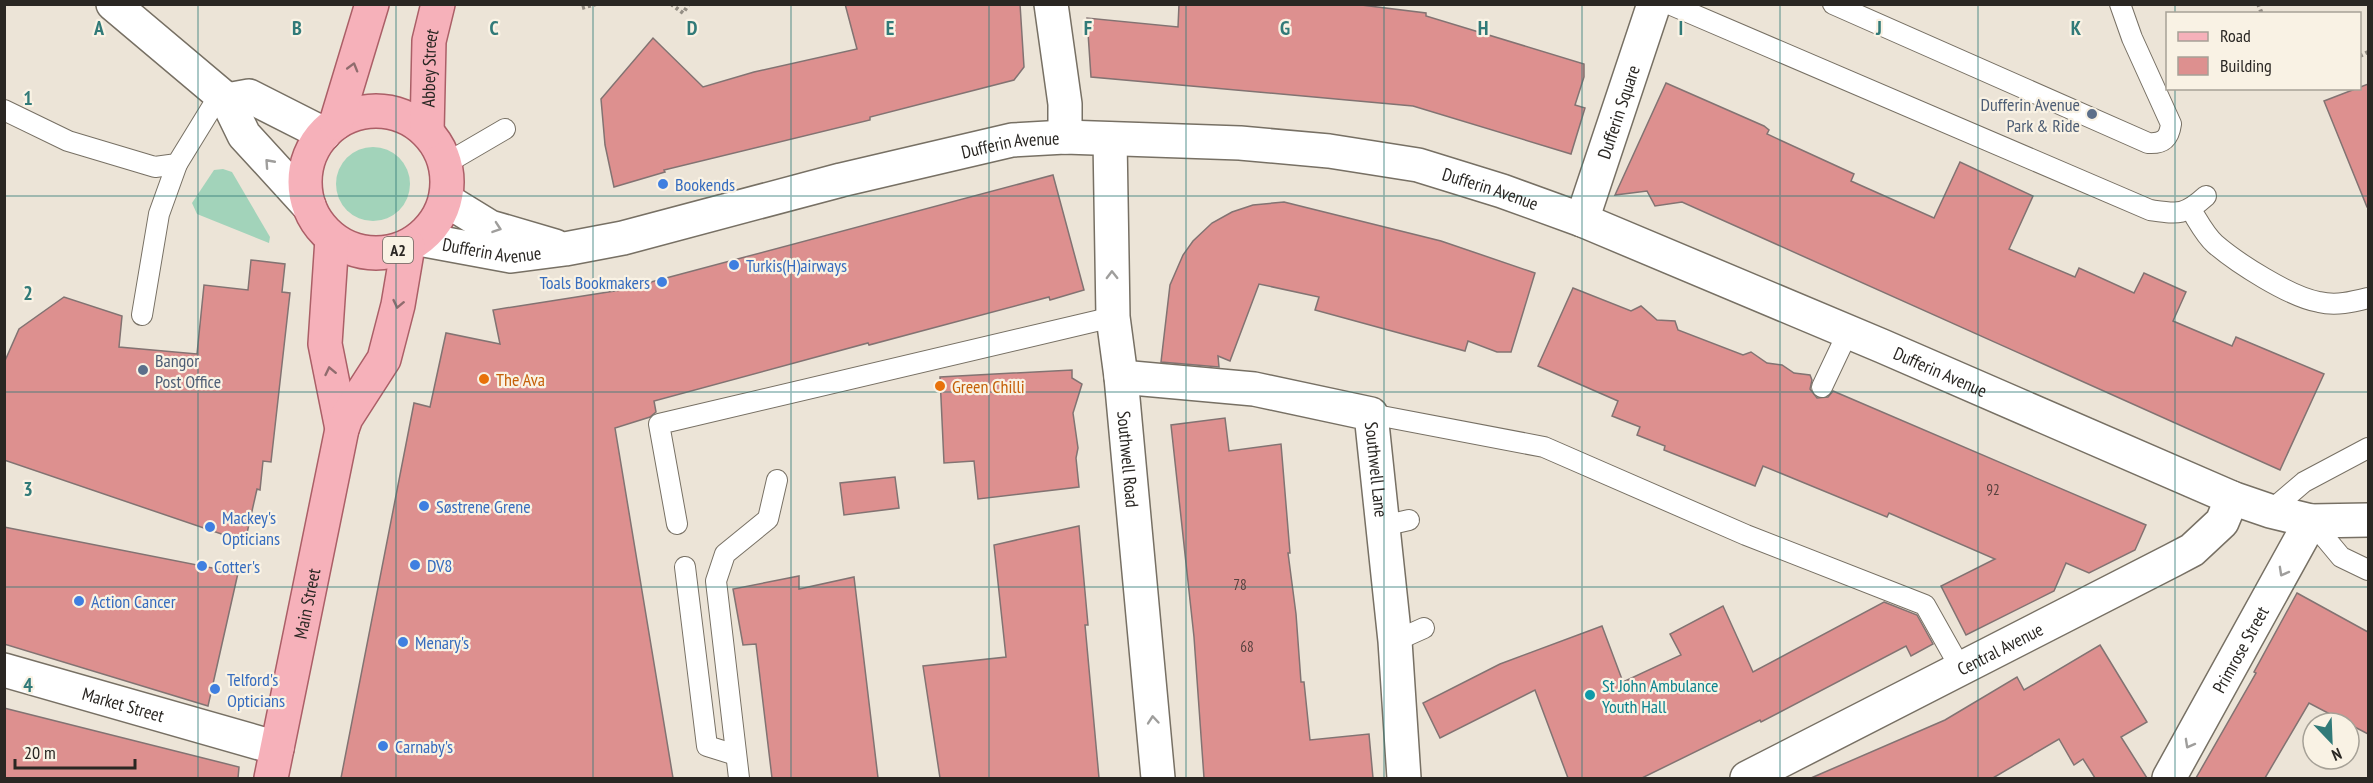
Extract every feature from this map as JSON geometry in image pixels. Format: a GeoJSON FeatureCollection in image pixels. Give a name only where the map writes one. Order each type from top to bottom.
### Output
{"type":"FeatureCollection","features":[{"type":"Feature","properties":{"kind":"main road","name":"A2"},"geometry":{"type":"LineString","coordinates":[[330,129],[372,4]]}},
{"type":"Feature","properties":{"kind":"main road","name":"Abbey Street"},"geometry":{"type":"LineString","coordinates":[[427,132],[429,41],[438,4]]}},
{"type":"Feature","properties":{"kind":"main road","name":"A2"},"geometry":{"type":"LineString","coordinates":[[375,111],[395,113],[414,122],[427,132],[438,147],[445,164],[448,182],[446,200],[438,218],[425,235],[389,253],[369,253],[350,249],[332,239],[318,224],[309,206],[305,186],[307,166],[314,147],[330,129],[355,115],[375,111]]}},
{"type":"Feature","properties":{"kind":"main road","name":"Main Street"},"geometry":{"type":"LineString","coordinates":[[332,239],[325,344],[342,429]]}},
{"type":"Feature","properties":{"kind":"main road","name":"Main Street"},"geometry":{"type":"LineString","coordinates":[[274,763],[342,429],[346,418],[384,359],[414,242]]}},
{"type":"Feature","properties":{"kind":"street"},"geometry":{"type":"LineString","coordinates":[[113,4],[224,97],[244,135],[309,206]]}},
{"type":"Feature","properties":{"kind":"street"},"geometry":{"type":"LineString","coordinates":[[1051,4],[1065,104],[1065,137]]}},
{"type":"Feature","properties":{"kind":"street","name":"Dufferin Square"},"geometry":{"type":"LineString","coordinates":[[1582,220],[1654,4]]}},
{"type":"Feature","properties":{"kind":"street"},"geometry":{"type":"LineString","coordinates":[[224,97],[249,96],[330,129]]}},
{"type":"Feature","properties":{"kind":"street","name":"Dufferin Avenue"},"geometry":{"type":"LineString","coordinates":[[414,242],[511,256],[565,249],[623,238],[841,180],[1012,140],[1065,137],[1251,144],[1329,151],[1418,165],[1502,191],[1582,220],[2232,498],[2270,512],[2311,521],[2368,520]]}},
{"type":"Feature","properties":{"kind":"street","name":"Southwell Road"},"geometry":{"type":"LineString","coordinates":[[1110,139],[1113,317],[1121,377],[1158,778]]}},
{"type":"Feature","properties":{"kind":"street","name":"Dufferin Avenue"},"geometry":{"type":"LineString","coordinates":[[446,200],[490,226],[565,249]]}},
{"type":"Feature","properties":{"kind":"street","name":"Southwell Lane"},"geometry":{"type":"LineString","coordinates":[[1121,377],[1254,389],[1371,414],[1396,523],[1395,641],[1404,778]]}},
{"type":"Feature","properties":{"kind":"street","name":"Central Avenue"},"geometry":{"type":"LineString","coordinates":[[1747,778],[2192,550],[2222,522],[2232,498]]}},
{"type":"Feature","properties":{"kind":"street","name":"Primrose Street"},"geometry":{"type":"LineString","coordinates":[[2169,778],[2311,521]]}},
{"type":"Feature","properties":{"kind":"street","name":"Market Street"},"geometry":{"type":"LineString","coordinates":[[4,670],[274,763]]}},
{"type":"Feature","properties":{"kind":"lane"},"geometry":{"type":"LineString","coordinates":[[1669,4],[2150,210],[2174,214],[2191,210],[2206,196]]}},
{"type":"Feature","properties":{"kind":"lane"},"geometry":{"type":"LineString","coordinates":[[1833,4],[2148,143],[2164,141],[2170,134],[2171,124],[2132,38],[2120,4]]}},
{"type":"Feature","properties":{"kind":"lane"},"geometry":{"type":"LineString","coordinates":[[142,315],[159,214],[177,164],[224,97]]}},
{"type":"Feature","properties":{"kind":"lane"},"geometry":{"type":"LineString","coordinates":[[4,110],[68,141],[155,167],[177,164]]}},
{"type":"Feature","properties":{"kind":"lane"},"geometry":{"type":"LineString","coordinates":[[445,164],[505,129]]}},
{"type":"Feature","properties":{"kind":"lane"},"geometry":{"type":"LineString","coordinates":[[2191,210],[2213,243],[2262,276],[2293,293],[2318,302],[2344,304],[2368,298]]}},
{"type":"Feature","properties":{"kind":"lane"},"geometry":{"type":"LineString","coordinates":[[677,524],[659,424],[1113,317]]}},
{"type":"Feature","properties":{"kind":"lane"},"geometry":{"type":"LineString","coordinates":[[1822,387],[1848,332]]}},
{"type":"Feature","properties":{"kind":"lane"},"geometry":{"type":"LineString","coordinates":[[1371,414],[1544,447],[1746,535],[1926,605],[1961,669]]}},
{"type":"Feature","properties":{"kind":"lane"},"geometry":{"type":"LineString","coordinates":[[2270,512],[2304,482],[2368,448]]}},
{"type":"Feature","properties":{"kind":"lane"},"geometry":{"type":"LineString","coordinates":[[739,778],[717,581],[725,554],[768,519],[777,480]]}},
{"type":"Feature","properties":{"kind":"lane"},"geometry":{"type":"LineString","coordinates":[[2311,521],[2341,557],[2368,570]]}},
{"type":"Feature","properties":{"kind":"lane"},"geometry":{"type":"LineString","coordinates":[[685,567],[707,746],[736,755]]}},
{"type":"Feature","properties":{"kind":"lane"},"geometry":{"type":"LineString","coordinates":[[1395,641],[1424,628]]}},
{"type":"Feature","properties":{"kind":"path"},"geometry":{"type":"LineString","coordinates":[[582,8],[596,4]]}},
{"type":"Feature","properties":{"kind":"path"},"geometry":{"type":"LineString","coordinates":[[671,4],[683,13],[689,4]]}},
{"type":"Feature","properties":{"kind":"green space"},"geometry":{"type":"Polygon","coordinates":[[[366,147],[380,147],[394,153],[404,163],[410,177],[408,198],[394,215],[380,221],[366,221],[352,215],[342,205],[336,191],[336,177],[342,163],[352,153],[366,147]]]}},
{"type":"Feature","properties":{"kind":"green space"},"geometry":{"type":"Polygon","coordinates":[[[223,169],[232,172],[270,237],[269,243],[197,214],[192,203],[214,170],[223,169]]]}},
{"type":"Feature","properties":{"kind":"building"},"geometry":{"type":"Polygon","coordinates":[[[845,4],[1020,4],[1024,67],[1014,80],[870,117],[870,120],[664,170],[665,172],[614,187],[605,145],[601,99],[653,38],[703,87],[754,72],[857,49],[845,4]]]}},
{"type":"Feature","properties":{"kind":"building"},"geometry":{"type":"Polygon","coordinates":[[[1179,4],[1353,4],[1426,13],[1426,16],[1584,64],[1584,77],[1575,105],[1585,108],[1571,154],[1413,106],[1091,77],[1087,18],[1178,27],[1179,4]]]}},
{"type":"Feature","properties":{"kind":"building"},"geometry":{"type":"Polygon","coordinates":[[[1666,83],[1764,126],[1769,130],[1767,134],[1854,174],[1851,181],[1934,218],[1960,162],[2033,196],[2009,249],[2075,277],[2079,268],[2134,293],[2144,273],[2186,292],[2173,321],[2232,346],[2236,337],[2324,374],[2280,470],[1682,202],[1655,206],[1647,191],[1615,195],[1666,83]]]}},
{"type":"Feature","properties":{"kind":"building"},"geometry":{"type":"Polygon","coordinates":[[[2368,84],[2368,207],[2324,101],[2352,90],[2361,90],[2361,87],[2368,84]]]}},
{"type":"Feature","properties":{"kind":"building"},"geometry":{"type":"Polygon","coordinates":[[[1053,175],[1084,290],[1050,300],[1049,297],[869,345],[868,343],[654,401],[656,412],[650,417],[615,428],[673,778],[341,778],[414,403],[430,407],[446,333],[500,344],[493,310],[621,290],[1053,175]]]}},
{"type":"Feature","properties":{"kind":"building"},"geometry":{"type":"Polygon","coordinates":[[[1284,202],[1441,241],[1535,273],[1511,352],[1497,352],[1468,341],[1465,351],[1315,310],[1319,297],[1259,284],[1230,361],[1218,356],[1219,367],[1161,362],[1170,285],[1183,255],[1193,241],[1212,223],[1232,212],[1253,205],[1284,202]]]}},
{"type":"Feature","properties":{"kind":"building","name":"Bangor Post Office"},"geometry":{"type":"Polygon","coordinates":[[[251,260],[285,264],[282,292],[290,293],[271,462],[263,461],[260,490],[257,489],[245,542],[4,460],[4,363],[19,329],[64,297],[122,316],[119,347],[197,354],[204,285],[248,290],[251,260]]]}},
{"type":"Feature","properties":{"kind":"building"},"geometry":{"type":"Polygon","coordinates":[[[1573,288],[1631,311],[1641,306],[1657,320],[1675,321],[1678,330],[1743,355],[1751,352],[1767,363],[1782,365],[1794,373],[1810,375],[1812,380],[1810,389],[1817,398],[1828,397],[1833,391],[2146,525],[2135,550],[2089,573],[2066,563],[2054,591],[1966,635],[1941,586],[1995,559],[1889,513],[1887,517],[1763,466],[1755,486],[1664,450],[1665,446],[1637,435],[1640,427],[1612,416],[1618,401],[1538,366],[1573,288]]]}},
{"type":"Feature","properties":{"kind":"building"},"geometry":{"type":"Polygon","coordinates":[[[1072,370],[1072,378],[1082,384],[1073,413],[1078,448],[1076,458],[1079,487],[978,499],[974,461],[944,463],[940,377],[1072,370]]]}},
{"type":"Feature","properties":{"kind":"building"},"geometry":{"type":"Polygon","coordinates":[[[1225,418],[1229,451],[1281,444],[1290,553],[1288,553],[1296,614],[1301,682],[1304,682],[1310,740],[1369,734],[1373,778],[1204,778],[1194,637],[1171,425],[1225,418]]]}},
{"type":"Feature","properties":{"kind":"building"},"geometry":{"type":"Polygon","coordinates":[[[895,477],[899,508],[844,515],[840,483],[895,477]]]}},
{"type":"Feature","properties":{"kind":"building"},"geometry":{"type":"Polygon","coordinates":[[[1079,526],[1088,625],[1085,625],[1099,778],[940,778],[923,666],[1006,657],[994,545],[1079,526]]]}},
{"type":"Feature","properties":{"kind":"building"},"geometry":{"type":"Polygon","coordinates":[[[4,527],[238,573],[208,706],[4,644],[4,527]]]}},
{"type":"Feature","properties":{"kind":"building"},"geometry":{"type":"Polygon","coordinates":[[[799,576],[799,589],[854,577],[878,778],[772,778],[756,644],[743,645],[733,589],[799,576]]]}},
{"type":"Feature","properties":{"kind":"building"},"geometry":{"type":"Polygon","coordinates":[[[2297,593],[2368,632],[2368,734],[2361,730],[2361,711],[2324,711],[2309,703],[2304,711],[2301,711],[2301,717],[2265,778],[2196,778],[2256,673],[2254,672],[2297,593]]]}},
{"type":"Feature","properties":{"kind":"building"},"geometry":{"type":"Polygon","coordinates":[[[1884,602],[1917,615],[1933,644],[1911,656],[1906,646],[1761,722],[1760,720],[1642,778],[1568,778],[1535,690],[1440,738],[1423,703],[1500,664],[1602,626],[1623,682],[1681,655],[1670,634],[1723,606],[1753,672],[1884,602]]]}},
{"type":"Feature","properties":{"kind":"building"},"geometry":{"type":"Polygon","coordinates":[[[2100,645],[2147,722],[2121,737],[2147,778],[2095,778],[2083,759],[2074,765],[2059,739],[1993,778],[1811,778],[1945,720],[2017,677],[2024,690],[2100,645]]]}},
{"type":"Feature","properties":{"kind":"building"},"geometry":{"type":"Polygon","coordinates":[[[4,708],[239,767],[238,778],[4,778],[4,708]]]}},
{"type":"Feature","properties":{"kind":"place","name":"Dufferin Avenue Park & Ride"},"geometry":{"type":"Point","coordinates":[2092,114]}},
{"type":"Feature","properties":{"kind":"place","name":"Bookends"},"geometry":{"type":"Point","coordinates":[663,184]}},
{"type":"Feature","properties":{"kind":"place","name":"Turkis(H)airways"},"geometry":{"type":"Point","coordinates":[734,265]}},
{"type":"Feature","properties":{"kind":"place","name":"Toals Bookmakers"},"geometry":{"type":"Point","coordinates":[662,282]}},
{"type":"Feature","properties":{"kind":"place","name":"Bangor Post Office"},"geometry":{"type":"Point","coordinates":[143,370]}},
{"type":"Feature","properties":{"kind":"place","name":"The Ava"},"geometry":{"type":"Point","coordinates":[484,379]}},
{"type":"Feature","properties":{"kind":"place","name":"Green Chilli"},"geometry":{"type":"Point","coordinates":[940,386]}},
{"type":"Feature","properties":{"kind":"place","name":"Søstrene Grene"},"geometry":{"type":"Point","coordinates":[424,506]}},
{"type":"Feature","properties":{"kind":"place","name":"Mackey's Opticians"},"geometry":{"type":"Point","coordinates":[210,527]}},
{"type":"Feature","properties":{"kind":"place","name":"DV8"},"geometry":{"type":"Point","coordinates":[415,565]}},
{"type":"Feature","properties":{"kind":"place","name":"Cotter's"},"geometry":{"type":"Point","coordinates":[202,566]}},
{"type":"Feature","properties":{"kind":"place","name":"Action Cancer"},"geometry":{"type":"Point","coordinates":[79,601]}},
{"type":"Feature","properties":{"kind":"place","name":"Menary's"},"geometry":{"type":"Point","coordinates":[403,642]}},
{"type":"Feature","properties":{"kind":"place","name":"Telford's Opticians"},"geometry":{"type":"Point","coordinates":[215,689]}},
{"type":"Feature","properties":{"kind":"place","name":"St John Ambulance Youth Hall"},"geometry":{"type":"Point","coordinates":[1590,695]}},
{"type":"Feature","properties":{"kind":"place","name":"Carnaby's"},"geometry":{"type":"Point","coordinates":[383,746]}}]}
